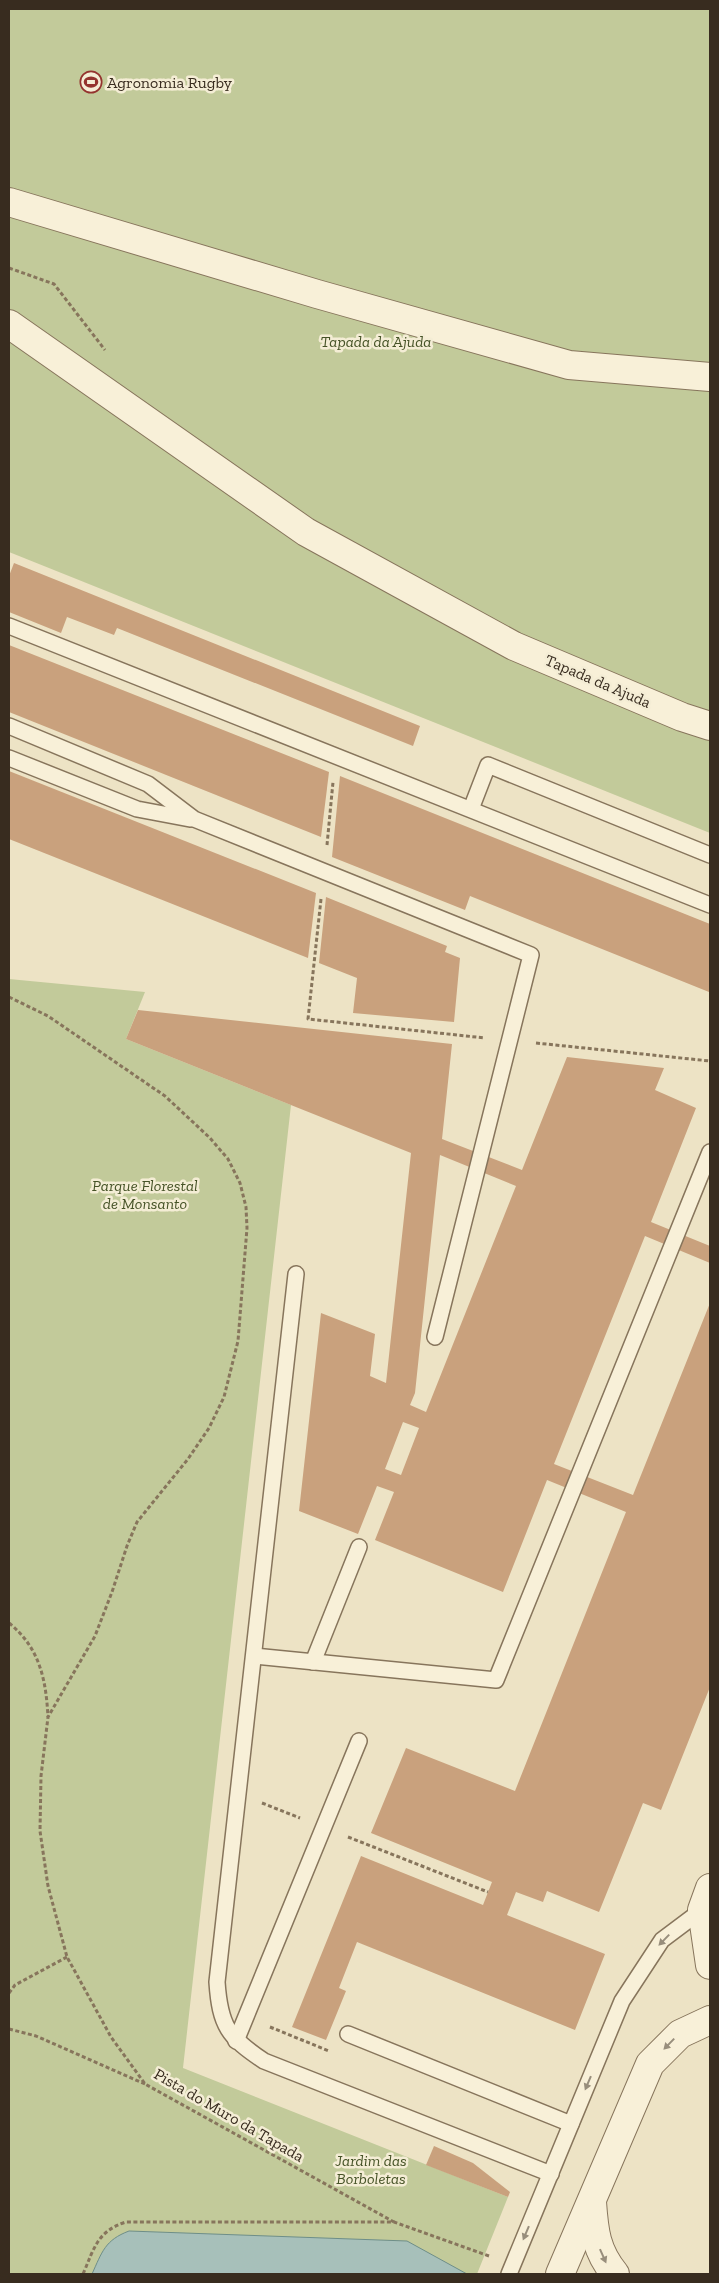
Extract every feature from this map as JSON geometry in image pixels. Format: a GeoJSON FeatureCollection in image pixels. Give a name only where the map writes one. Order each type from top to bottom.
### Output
{"type":"FeatureCollection","features":[{"type":"Feature","properties":{"kind":"street"},"geometry":{"type":"LineString","coordinates":[[9,202],[317,294],[569,365],[710,377]]}},
{"type":"Feature","properties":{"kind":"street","name":"Tapada da Ajuda"},"geometry":{"type":"LineString","coordinates":[[9,324],[306,532],[514,646],[682,717],[710,726]]}},
{"type":"Feature","properties":{"kind":"street"},"geometry":{"type":"LineString","coordinates":[[706,1899],[710,1965]]}},
{"type":"Feature","properties":{"kind":"street"},"geometry":{"type":"LineString","coordinates":[[560,2274],[650,2064],[680,2034],[710,2020]]}},
{"type":"Feature","properties":{"kind":"street"},"geometry":{"type":"LineString","coordinates":[[592,2201],[594,2236],[606,2263],[615,2274]]}},
{"type":"Feature","properties":{"kind":"lane"},"geometry":{"type":"LineString","coordinates":[[9,626],[710,904]]}},
{"type":"Feature","properties":{"kind":"lane"},"geometry":{"type":"LineString","coordinates":[[9,726],[148,784],[194,819]]}},
{"type":"Feature","properties":{"kind":"lane"},"geometry":{"type":"LineString","coordinates":[[9,758],[137,809],[194,819],[531,955],[435,1337]]}},
{"type":"Feature","properties":{"kind":"lane"},"geometry":{"type":"LineString","coordinates":[[470,809],[488,766],[710,855]]}},
{"type":"Feature","properties":{"kind":"lane"},"geometry":{"type":"LineString","coordinates":[[254,1656],[496,1680],[710,1152]]}},
{"type":"Feature","properties":{"kind":"lane"},"geometry":{"type":"LineString","coordinates":[[296,1274],[217,1982],[219,2005],[226,2027],[236,2041],[264,2061],[550,2174]]}},
{"type":"Feature","properties":{"kind":"lane"},"geometry":{"type":"LineString","coordinates":[[313,1662],[359,1547]]}},
{"type":"Feature","properties":{"kind":"lane"},"geometry":{"type":"LineString","coordinates":[[236,2041],[359,1741]]}},
{"type":"Feature","properties":{"kind":"lane"},"geometry":{"type":"LineString","coordinates":[[509,2274],[622,2002],[662,1940],[706,1899]]}},
{"type":"Feature","properties":{"kind":"lane"},"geometry":{"type":"LineString","coordinates":[[348,2034],[571,2124]]}},
{"type":"Feature","properties":{"kind":"path"},"geometry":{"type":"LineString","coordinates":[[9,268],[54,284],[108,354]]}},
{"type":"Feature","properties":{"kind":"path"},"geometry":{"type":"LineString","coordinates":[[336,756],[308,1019],[710,1062]]}},
{"type":"Feature","properties":{"kind":"path","name":"Pista do Muro da Tapada"},"geometry":{"type":"LineString","coordinates":[[9,997],[48,1016],[165,1096],[210,1138],[228,1160],[240,1183],[246,1207],[247,1228],[238,1341],[224,1397],[209,1428],[188,1459],[137,1522],[95,1636],[48,1717],[41,1776],[40,1830],[48,1886],[67,1957],[110,2038],[145,2084],[394,2222]]}},
{"type":"Feature","properties":{"kind":"path"},"geometry":{"type":"LineString","coordinates":[[9,1623],[28,1643],[39,1663],[46,1686],[48,1717]]}},
{"type":"Feature","properties":{"kind":"path"},"geometry":{"type":"LineString","coordinates":[[238,1793],[488,1892]]}},
{"type":"Feature","properties":{"kind":"path"},"geometry":{"type":"LineString","coordinates":[[9,1993],[15,1985],[67,1957]]}},
{"type":"Feature","properties":{"kind":"path"},"geometry":{"type":"LineString","coordinates":[[9,2029],[36,2036],[145,2084]]}},
{"type":"Feature","properties":{"kind":"path"},"geometry":{"type":"LineString","coordinates":[[286,2034],[325,2049]]}},
{"type":"Feature","properties":{"kind":"path"},"geometry":{"type":"LineString","coordinates":[[83,2274],[96,2244],[104,2232],[113,2226],[126,2222],[394,2222],[497,2259]]}},
{"type":"Feature","properties":{"kind":"green space","name":"Tapada da Ajuda"},"geometry":{"type":"Polygon","coordinates":[[[9,9],[710,9],[710,833],[9,552],[9,9]]]}},
{"type":"Feature","properties":{"kind":"green space","name":"Parque Florestal de Monsanto"},"geometry":{"type":"Polygon","coordinates":[[[9,979],[145,992],[126,1039],[291,1105],[183,2068],[508,2197],[477,2274],[9,2274],[9,979]]]}},
{"type":"Feature","properties":{"kind":"water"},"geometry":{"type":"Polygon","coordinates":[[[129,2231],[407,2241],[467,2274],[92,2274],[109,2243],[114,2238],[129,2231]]]}},
{"type":"Feature","properties":{"kind":"building"},"geometry":{"type":"Polygon","coordinates":[[[14,563],[420,726],[413,746],[117,628],[114,635],[67,617],[61,633],[9,612],[9,576],[14,563]]]}},
{"type":"Feature","properties":{"kind":"building"},"geometry":{"type":"Polygon","coordinates":[[[9,645],[329,772],[321,837],[9,712],[9,645]]]}},
{"type":"Feature","properties":{"kind":"building"},"geometry":{"type":"Polygon","coordinates":[[[9,771],[316,893],[308,958],[9,839],[9,771]]]}},
{"type":"Feature","properties":{"kind":"building"},"geometry":{"type":"Polygon","coordinates":[[[340,776],[710,924],[709,992],[470,896],[465,910],[332,857],[340,776]]]}},
{"type":"Feature","properties":{"kind":"building"},"geometry":{"type":"Polygon","coordinates":[[[326,897],[447,946],[445,952],[460,958],[454,1022],[353,1013],[357,978],[319,963],[326,897]]]}},
{"type":"Feature","properties":{"kind":"building"},"geometry":{"type":"Polygon","coordinates":[[[138,1010],[452,1044],[442,1139],[522,1170],[567,1057],[664,1068],[655,1090],[696,1108],[651,1222],[710,1246],[710,1263],[645,1236],[554,1464],[633,1495],[710,1303],[710,1687],[661,1810],[643,1803],[599,1912],[547,1891],[543,1902],[516,1892],[507,1915],[605,1954],[575,2030],[357,1942],[339,1988],[346,1991],[326,2040],[292,2027],[361,1856],[483,1905],[492,1882],[371,1833],[406,1748],[515,1791],[626,1512],[547,1480],[503,1592],[375,1540],[394,1492],[377,1486],[358,1534],[299,1511],[321,1313],[375,1334],[370,1376],[386,1383],[411,1153],[126,1039],[138,1010]],[[440,1155],[415,1393],[410,1405],[426,1412],[516,1186],[440,1155]],[[403,1422],[385,1469],[401,1475],[419,1428],[403,1422]]]}},
{"type":"Feature","properties":{"kind":"building"},"geometry":{"type":"Polygon","coordinates":[[[434,2146],[473,2163],[510,2192],[508,2197],[426,2165],[434,2146]]]}},
{"type":"Feature","properties":{"kind":"place","name":"Agronomia Rugby"},"geometry":{"type":"Point","coordinates":[91,82]}},
{"type":"Feature","properties":{"kind":"park label","name":"Jardim das Borboletas"},"geometry":{"type":"Point","coordinates":[371,2169]}}]}
